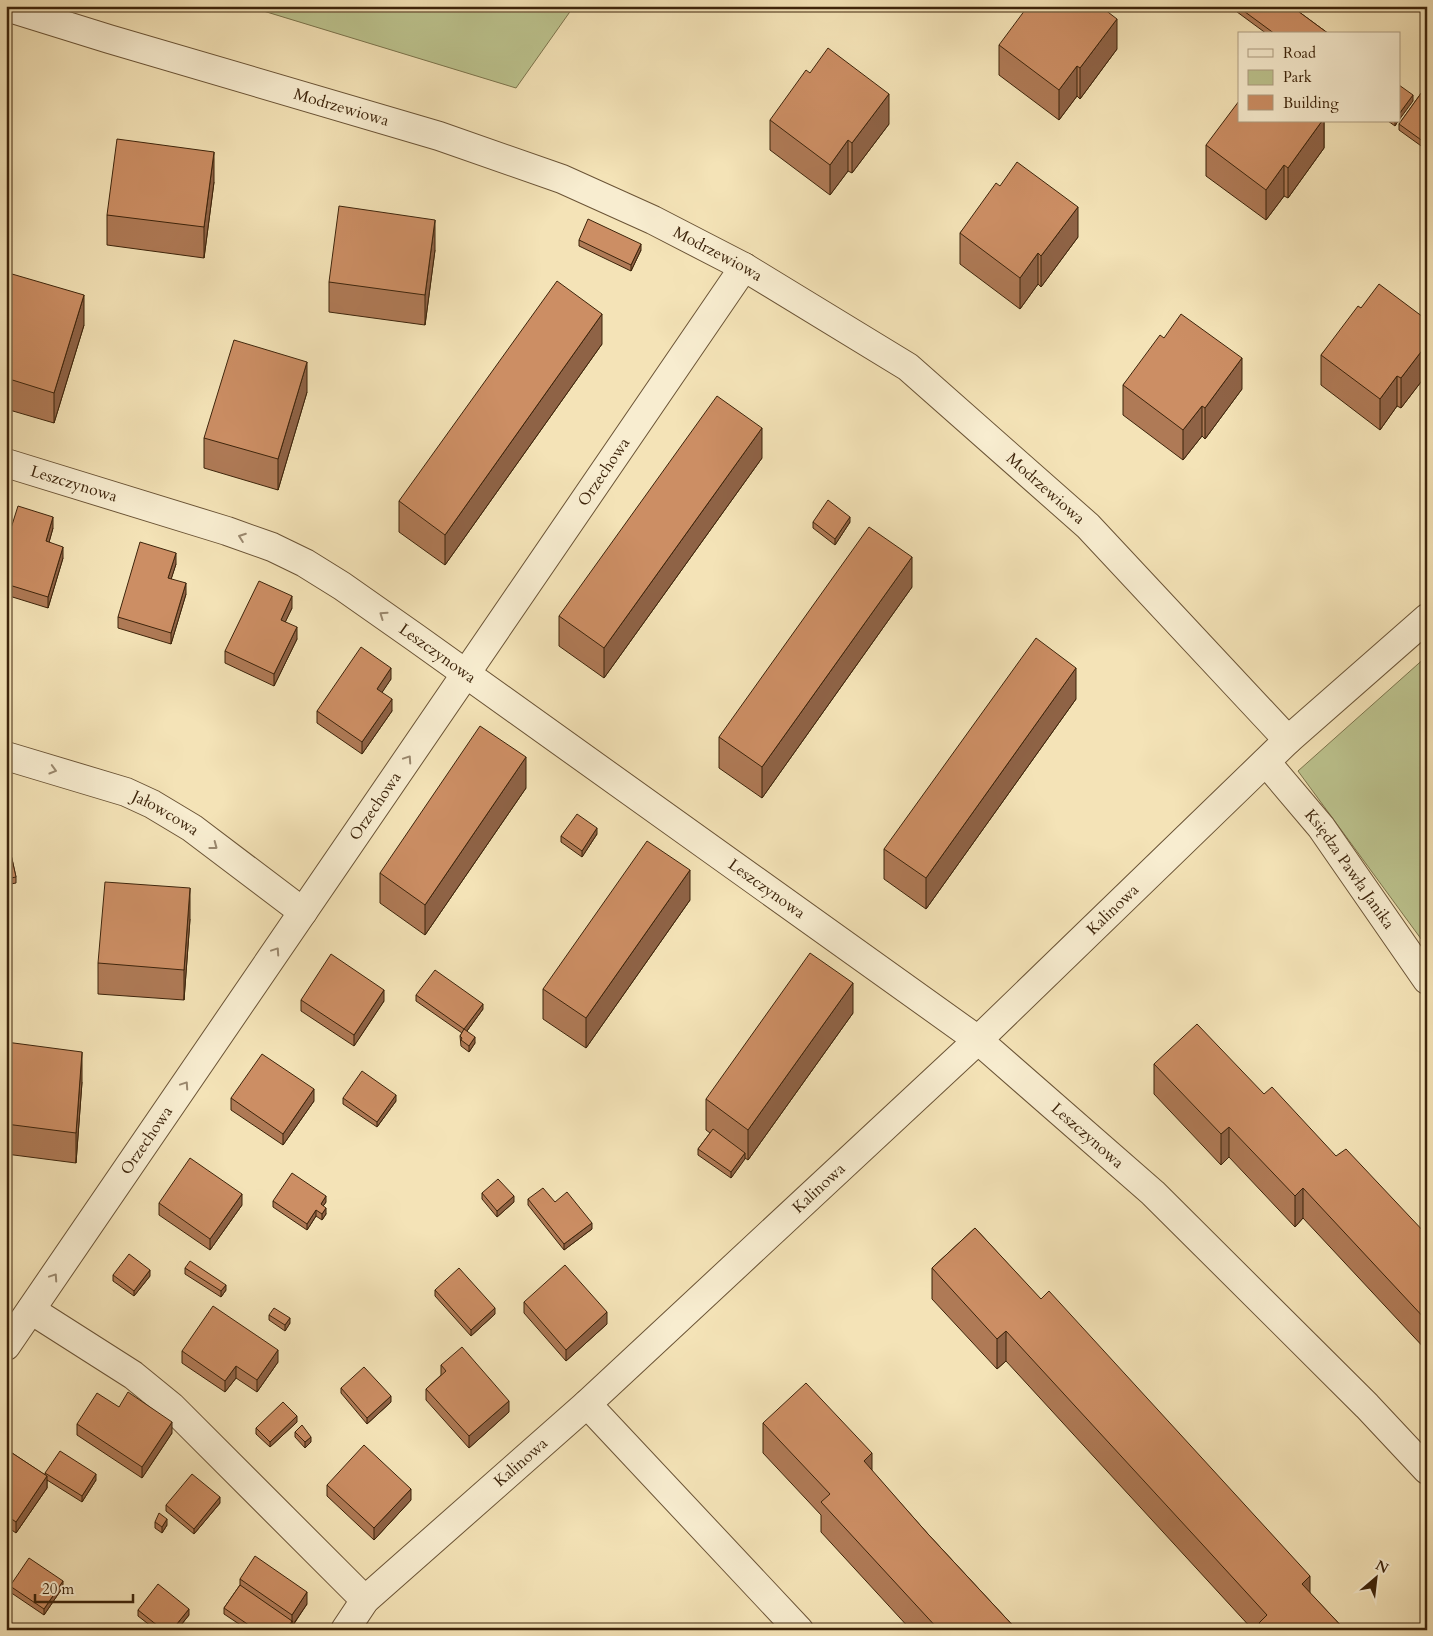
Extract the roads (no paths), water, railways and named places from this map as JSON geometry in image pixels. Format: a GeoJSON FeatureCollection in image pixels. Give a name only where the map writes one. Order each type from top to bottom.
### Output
{"type":"FeatureCollection","features":[{"type":"Feature","properties":{"kind":"street","name":"Modrzewiowa"},"geometry":{"type":"LineString","coordinates":[[6,6],[109,39],[439,136],[562,179],[653,220],[744,267],[908,367],[1088,526],[1288,740]]}},
{"type":"Feature","properties":{"kind":"street","name":"Orzechowa"},"geometry":{"type":"LineString","coordinates":[[6,1346],[744,267]]}},
{"type":"Feature","properties":{"kind":"street","name":"Leszczynowa"},"geometry":{"type":"LineString","coordinates":[[6,463],[227,531],[272,547],[305,563],[342,586],[978,1040],[1153,1193],[1367,1406],[1427,1470]]}},
{"type":"Feature","properties":{"kind":"street","name":"Kalinowa"},"geometry":{"type":"LineString","coordinates":[[345,1630],[365,1600],[588,1404],[978,1040],[1288,740],[1427,618]]}},
{"type":"Feature","properties":{"kind":"street","name":"Jałowcowa"},"geometry":{"type":"LineString","coordinates":[[6,756],[126,792],[152,804],[192,828],[303,912]]}},
{"type":"Feature","properties":{"kind":"street","name":"Księdza Pawła Janika"},"geometry":{"type":"LineString","coordinates":[[1266,762],[1321,827],[1427,980]]}},
{"type":"Feature","properties":{"kind":"street"},"geometry":{"type":"LineString","coordinates":[[31,1310],[133,1376],[171,1406],[365,1600]]}},
{"type":"Feature","properties":{"kind":"street"},"geometry":{"type":"LineString","coordinates":[[588,1404],[799,1630]]}}]}
